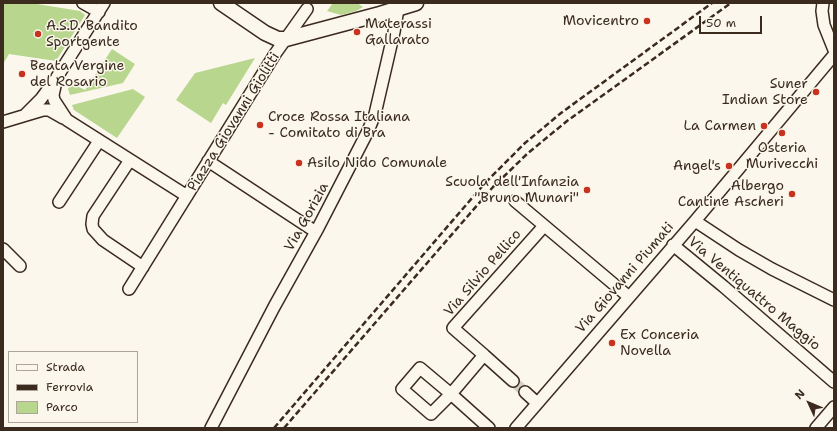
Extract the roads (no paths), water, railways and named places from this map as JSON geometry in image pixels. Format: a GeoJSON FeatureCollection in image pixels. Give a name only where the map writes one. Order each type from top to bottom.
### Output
{"type":"FeatureCollection","features":[{"type":"Feature","properties":{"kind":"main road","name":"Piazza Giovanni Giolitti"},"geometry":{"type":"LineString","coordinates":[[221,3],[264,33],[278,39],[286,39]]}},
{"type":"Feature","properties":{"kind":"main road"},"geometry":{"type":"LineString","coordinates":[[286,39],[416,3]]}},
{"type":"Feature","properties":{"kind":"street"},"geometry":{"type":"LineString","coordinates":[[84,3],[101,7]]}},
{"type":"Feature","properties":{"kind":"street"},"geometry":{"type":"LineString","coordinates":[[823,3],[822,11],[824,25],[834,50]]}},
{"type":"Feature","properties":{"kind":"street"},"geometry":{"type":"LineString","coordinates":[[286,39],[309,6]]}},
{"type":"Feature","properties":{"kind":"street"},"geometry":{"type":"LineString","coordinates":[[308,33],[305,20],[309,6]]}},
{"type":"Feature","properties":{"kind":"street","name":"Piazza Giovanni Giolitti"},"geometry":{"type":"LineString","coordinates":[[101,7],[57,77],[53,95],[54,100],[67,120],[187,196],[286,39]]}},
{"type":"Feature","properties":{"kind":"street","name":"Via Gorizia"},"geometry":{"type":"LineString","coordinates":[[211,428],[274,307],[362,145],[375,114],[398,9]]}},
{"type":"Feature","properties":{"kind":"street","name":"Via Giovanni Piumati"},"geometry":{"type":"LineString","coordinates":[[516,428],[695,221],[834,56]]}},
{"type":"Feature","properties":{"kind":"street"},"geometry":{"type":"LineString","coordinates":[[24,115],[41,99],[57,77]]}},
{"type":"Feature","properties":{"kind":"street"},"geometry":{"type":"LineString","coordinates":[[3,122],[43,110],[49,110],[67,120]]}},
{"type":"Feature","properties":{"kind":"street"},"geometry":{"type":"LineString","coordinates":[[58,202],[99,141]]}},
{"type":"Feature","properties":{"kind":"street"},"geometry":{"type":"LineString","coordinates":[[130,160],[93,216],[92,224],[93,230],[102,240],[143,268]]}},
{"type":"Feature","properties":{"kind":"street"},"geometry":{"type":"LineString","coordinates":[[208,161],[316,232]]}},
{"type":"Feature","properties":{"kind":"street"},"geometry":{"type":"LineString","coordinates":[[129,289],[187,196]]}},
{"type":"Feature","properties":{"kind":"street","name":"Via Silvio Pellico"},"geometry":{"type":"LineString","coordinates":[[515,201],[629,297]]}},
{"type":"Feature","properties":{"kind":"street"},"geometry":{"type":"LineString","coordinates":[[695,221],[739,250],[772,269],[834,300]]}},
{"type":"Feature","properties":{"kind":"street","name":"Via Silvio Pellico"},"geometry":{"type":"LineString","coordinates":[[513,381],[453,328],[544,226]]}},
{"type":"Feature","properties":{"kind":"street","name":"Via Ventiquattro Maggio"},"geometry":{"type":"LineString","coordinates":[[673,245],[834,382]]}},
{"type":"Feature","properties":{"kind":"street"},"geometry":{"type":"LineString","coordinates":[[3,249],[20,266]]}},
{"type":"Feature","properties":{"kind":"street"},"geometry":{"type":"LineString","coordinates":[[484,355],[450,394],[489,428]]}},
{"type":"Feature","properties":{"kind":"street"},"geometry":{"type":"LineString","coordinates":[[525,392],[537,403]]}},
{"type":"Feature","properties":{"kind":"street"},"geometry":{"type":"LineString","coordinates":[[816,428],[834,407]]}},
{"type":"Feature","properties":{"kind":"tunnel"},"geometry":{"type":"LineString","coordinates":[[513,381],[525,392]]}},
{"type":"Feature","properties":{"kind":"railway"},"geometry":{"type":"LineString","coordinates":[[274,428],[485,183],[525,143],[561,113],[712,3]]}},
{"type":"Feature","properties":{"kind":"railway"},"geometry":{"type":"LineString","coordinates":[[284,428],[493,187],[527,154],[567,121],[731,3]]}},
{"type":"Feature","properties":{"kind":"place","name":"Movicentro"},"geometry":{"type":"Point","coordinates":[647,21]}},
{"type":"Feature","properties":{"kind":"place","name":"Materassi Gallarato"},"geometry":{"type":"Point","coordinates":[357,32]}},
{"type":"Feature","properties":{"kind":"place","name":"A.S.D. Bandito Sportgente"},"geometry":{"type":"Point","coordinates":[38,34]}},
{"type":"Feature","properties":{"kind":"place","name":"Beata Vergine del Rosario"},"geometry":{"type":"Point","coordinates":[22,74]}},
{"type":"Feature","properties":{"kind":"place","name":"Suner Indian Store"},"geometry":{"type":"Point","coordinates":[816,92]}},
{"type":"Feature","properties":{"kind":"place","name":"Croce Rossa Italiana - Comitato di Bra"},"geometry":{"type":"Point","coordinates":[260,125]}},
{"type":"Feature","properties":{"kind":"place","name":"La Carmen"},"geometry":{"type":"Point","coordinates":[764,126]}},
{"type":"Feature","properties":{"kind":"place","name":"Osteria Murivecchi"},"geometry":{"type":"Point","coordinates":[782,133]}},
{"type":"Feature","properties":{"kind":"place","name":"Asilo Nido Comunale"},"geometry":{"type":"Point","coordinates":[299,163]}},
{"type":"Feature","properties":{"kind":"place","name":"Angel's"},"geometry":{"type":"Point","coordinates":[729,166]}},
{"type":"Feature","properties":{"kind":"place","name":"Scuola dell'Infanzia \"Bruno Munari\""},"geometry":{"type":"Point","coordinates":[587,190]}},
{"type":"Feature","properties":{"kind":"place","name":"Albergo Cantine Ascheri"},"geometry":{"type":"Point","coordinates":[792,194]}},
{"type":"Feature","properties":{"kind":"place","name":"Ex Conceria Novella"},"geometry":{"type":"Point","coordinates":[612,343]}}]}
